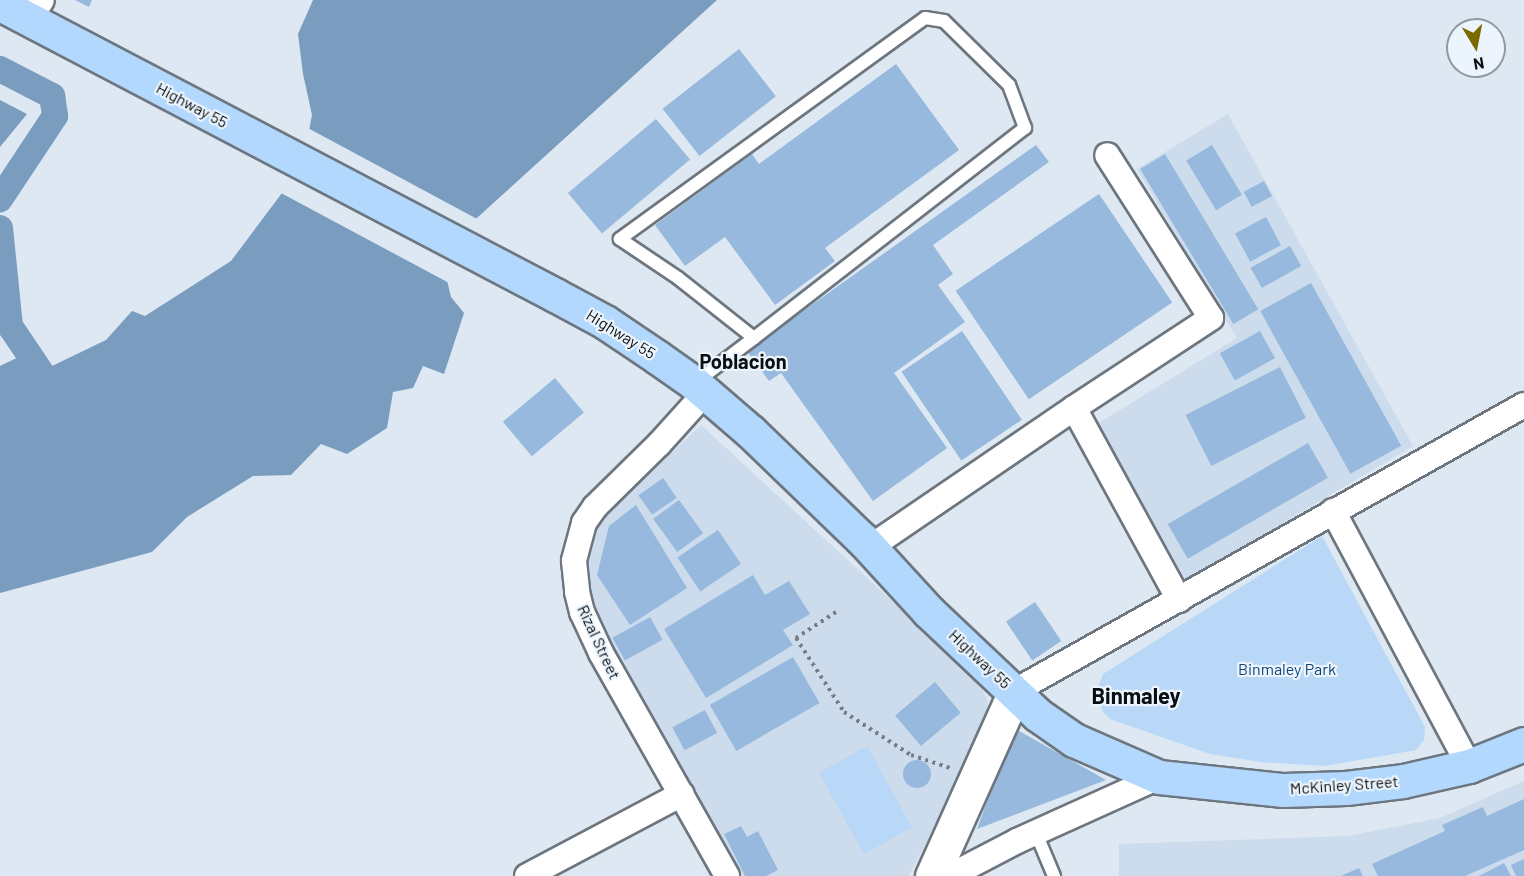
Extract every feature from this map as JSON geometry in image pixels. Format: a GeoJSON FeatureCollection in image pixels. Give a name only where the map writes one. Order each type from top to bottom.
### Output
{"type":"FeatureCollection","features":[{"type":"Feature","properties":{"kind":"highway","name":"Highway 55"},"geometry":{"type":"LineString","coordinates":[[0,4],[36,10],[283,154],[605,322],[699,388],[751,432],[870,548],[928,611],[1038,714],[1074,740],[1159,777]]}},
{"type":"Feature","properties":{"kind":"highway","name":"McKinley Street"},"geometry":{"type":"LineString","coordinates":[[1159,777],[1283,790],[1346,789],[1403,781],[1469,766],[1524,744]]}},
{"type":"Feature","properties":{"kind":"street"},"geometry":{"type":"LineString","coordinates":[[870,548],[1074,408],[1211,318],[1107,155]]}},
{"type":"Feature","properties":{"kind":"street","name":"Rizal Street"},"geometry":{"type":"LineString","coordinates":[[699,388],[659,444],[595,507],[584,523],[574,561],[577,592],[592,633],[727,876]]}},
{"type":"Feature","properties":{"kind":"street"},"geometry":{"type":"LineString","coordinates":[[932,876],[1015,691],[1524,405]]}},
{"type":"Feature","properties":{"kind":"street"},"geometry":{"type":"LineString","coordinates":[[1074,408],[1179,600]]}},
{"type":"Feature","properties":{"kind":"street"},"geometry":{"type":"LineString","coordinates":[[1333,512],[1469,766]]}},
{"type":"Feature","properties":{"kind":"street"},"geometry":{"type":"LineString","coordinates":[[950,876],[1036,833],[1159,777]]}},
{"type":"Feature","properties":{"kind":"street"},"geometry":{"type":"LineString","coordinates":[[527,876],[682,794]]}},
{"type":"Feature","properties":{"kind":"lane"},"geometry":{"type":"LineString","coordinates":[[699,388],[754,338],[1025,128],[1009,85],[944,21],[925,18],[620,239],[678,278],[754,338]]}},
{"type":"Feature","properties":{"kind":"lane"},"geometry":{"type":"LineString","coordinates":[[1036,833],[1054,876]]}},
{"type":"Feature","properties":{"kind":"path"},"geometry":{"type":"LineString","coordinates":[[836,612],[796,638],[844,712],[911,755],[976,777]]}},
{"type":"Feature","properties":{"kind":"shaded area"},"geometry":{"type":"Polygon","coordinates":[[[313,0],[717,0],[457,236],[446,276],[451,297],[464,313],[444,374],[423,366],[413,388],[393,392],[387,428],[347,454],[321,444],[291,475],[253,476],[187,517],[152,552],[0,593],[0,366],[25,354],[40,350],[50,367],[106,340],[132,311],[145,316],[231,261],[288,185],[307,141],[312,115],[303,74],[298,34],[313,0]]]}},
{"type":"Feature","properties":{"kind":"shaded area"},"geometry":{"type":"Polygon","coordinates":[[[0,100],[27,114],[0,147],[0,100]]]}},
{"type":"Feature","properties":{"kind":"shaded area"},"geometry":{"type":"Polygon","coordinates":[[[1228,114],[1413,446],[1186,580],[1097,424],[1237,338],[1137,169],[1228,114]]]}},
{"type":"Feature","properties":{"kind":"shaded area"},"geometry":{"type":"Polygon","coordinates":[[[701,425],[979,681],[987,700],[990,717],[909,876],[741,876],[588,602],[586,557],[598,523],[701,425]]]}},
{"type":"Feature","properties":{"kind":"shaded area"},"geometry":{"type":"Polygon","coordinates":[[[1524,781],[1524,876],[1119,876],[1119,844],[1348,836],[1440,818],[1524,781]]]}},
{"type":"Feature","properties":{"kind":"green space","name":"Binmaley Park"},"geometry":{"type":"Polygon","coordinates":[[[1322,536],[1425,727],[1424,740],[1416,750],[1325,766],[1261,762],[1210,754],[1110,719],[1103,712],[1096,693],[1103,674],[1322,536]]]}},
{"type":"Feature","properties":{"kind":"green space"},"geometry":{"type":"Polygon","coordinates":[[[867,746],[912,827],[864,854],[819,773],[867,746]]]}},
{"type":"Feature","properties":{"kind":"pier"},"geometry":{"type":"Polygon","coordinates":[[[306,127],[479,220],[460,237],[449,276],[451,284],[279,192],[285,183],[306,127]]]}},
{"type":"Feature","properties":{"kind":"building"},"geometry":{"type":"Polygon","coordinates":[[[75,0],[92,0],[89,7],[75,0]]]}},
{"type":"Feature","properties":{"kind":"building"},"geometry":{"type":"Polygon","coordinates":[[[739,49],[776,96],[700,156],[663,109],[739,49]]]}},
{"type":"Feature","properties":{"kind":"building"},"geometry":{"type":"Polygon","coordinates":[[[896,64],[959,150],[825,248],[835,261],[775,305],[725,237],[685,266],[655,225],[752,154],[759,164],[896,64]]]}},
{"type":"Feature","properties":{"kind":"building"},"geometry":{"type":"Polygon","coordinates":[[[656,119],[690,160],[602,234],[568,193],[656,119]]]}},
{"type":"Feature","properties":{"kind":"building"},"geometry":{"type":"Polygon","coordinates":[[[1036,145],[1049,162],[933,245],[953,274],[938,285],[965,322],[894,373],[947,448],[873,501],[781,373],[769,381],[747,351],[1036,145]]]}},
{"type":"Feature","properties":{"kind":"building"},"geometry":{"type":"Polygon","coordinates":[[[1212,145],[1242,195],[1216,210],[1186,160],[1212,145]]]}},
{"type":"Feature","properties":{"kind":"building"},"geometry":{"type":"Polygon","coordinates":[[[1165,154],[1258,309],[1233,324],[1140,169],[1165,154]]]}},
{"type":"Feature","properties":{"kind":"building"},"geometry":{"type":"Polygon","coordinates":[[[1264,181],[1272,196],[1252,207],[1244,192],[1264,181]]]}},
{"type":"Feature","properties":{"kind":"building"},"geometry":{"type":"Polygon","coordinates":[[[1099,194],[1172,303],[1029,399],[956,291],[1099,194]]]}},
{"type":"Feature","properties":{"kind":"building"},"geometry":{"type":"Polygon","coordinates":[[[1266,217],[1281,245],[1250,262],[1235,233],[1266,217]]]}},
{"type":"Feature","properties":{"kind":"building"},"geometry":{"type":"Polygon","coordinates":[[[1290,246],[1301,266],[1262,288],[1251,268],[1290,246]]]}},
{"type":"Feature","properties":{"kind":"building"},"geometry":{"type":"Polygon","coordinates":[[[1311,283],[1401,446],[1350,474],[1260,311],[1311,283]]]}},
{"type":"Feature","properties":{"kind":"building"},"geometry":{"type":"Polygon","coordinates":[[[962,331],[1022,420],[961,461],[901,372],[962,331]]]}},
{"type":"Feature","properties":{"kind":"building"},"geometry":{"type":"Polygon","coordinates":[[[1260,331],[1275,358],[1235,380],[1220,353],[1260,331]]]}},
{"type":"Feature","properties":{"kind":"building"},"geometry":{"type":"Polygon","coordinates":[[[1280,367],[1306,418],[1211,466],[1186,415],[1280,367]]]}},
{"type":"Feature","properties":{"kind":"building"},"geometry":{"type":"Polygon","coordinates":[[[555,378],[584,412],[532,456],[503,422],[555,378]]]}},
{"type":"Feature","properties":{"kind":"building"},"geometry":{"type":"Polygon","coordinates":[[[1308,443],[1328,478],[1188,559],[1168,524],[1308,443]]]}},
{"type":"Feature","properties":{"kind":"building"},"geometry":{"type":"Polygon","coordinates":[[[663,478],[677,498],[652,515],[638,495],[663,478]]]}},
{"type":"Feature","properties":{"kind":"building"},"geometry":{"type":"Polygon","coordinates":[[[679,500],[703,533],[677,552],[653,519],[679,500]]]}},
{"type":"Feature","properties":{"kind":"building"},"geometry":{"type":"Polygon","coordinates":[[[636,505],[687,588],[630,625],[597,575],[609,526],[636,505]]]}},
{"type":"Feature","properties":{"kind":"building"},"geometry":{"type":"Polygon","coordinates":[[[718,530],[741,564],[700,591],[677,557],[718,530]]]}},
{"type":"Feature","properties":{"kind":"building"},"geometry":{"type":"Polygon","coordinates":[[[753,575],[765,595],[789,581],[810,614],[783,630],[793,645],[706,698],[664,629],[753,575]]]}},
{"type":"Feature","properties":{"kind":"building"},"geometry":{"type":"Polygon","coordinates":[[[1035,602],[1061,641],[1032,661],[1006,622],[1035,602]]]}},
{"type":"Feature","properties":{"kind":"building"},"geometry":{"type":"Polygon","coordinates":[[[650,617],[663,640],[625,661],[612,638],[650,617]]]}},
{"type":"Feature","properties":{"kind":"building"},"geometry":{"type":"Polygon","coordinates":[[[793,657],[820,703],[736,751],[710,705],[793,657]]]}},
{"type":"Feature","properties":{"kind":"building"},"geometry":{"type":"Polygon","coordinates":[[[935,682],[961,713],[921,746],[895,715],[935,682]]]}},
{"type":"Feature","properties":{"kind":"building"},"geometry":{"type":"Polygon","coordinates":[[[705,710],[717,733],[685,750],[672,727],[705,710]]]}},
{"type":"Feature","properties":{"kind":"building"},"geometry":{"type":"Polygon","coordinates":[[[1014,728],[1106,780],[977,829],[1014,728]]]}},
{"type":"Feature","properties":{"kind":"building"},"geometry":{"type":"Polygon","coordinates":[[[917,760],[927,764],[931,774],[927,784],[917,788],[907,784],[903,774],[907,764],[917,760]]]}},
{"type":"Feature","properties":{"kind":"building"},"geometry":{"type":"Polygon","coordinates":[[[1524,799],[1524,850],[1465,876],[1378,876],[1372,864],[1445,831],[1442,825],[1483,807],[1487,816],[1524,799]]]}},
{"type":"Feature","properties":{"kind":"building"},"geometry":{"type":"Polygon","coordinates":[[[741,826],[747,837],[758,831],[778,870],[766,876],[745,876],[724,834],[741,826]]]}},
{"type":"Feature","properties":{"kind":"building"},"geometry":{"type":"Polygon","coordinates":[[[1524,859],[1524,876],[1516,876],[1511,865],[1524,859]]]}},
{"type":"Feature","properties":{"kind":"building"},"geometry":{"type":"Polygon","coordinates":[[[1504,863],[1511,876],[1479,876],[1504,863]]]}},
{"type":"Feature","properties":{"kind":"building"},"geometry":{"type":"Polygon","coordinates":[[[1359,868],[1363,876],[1341,876],[1359,868]]]}},
{"type":"Feature","properties":{"kind":"waterway"},"geometry":{"type":"LineString","coordinates":[[0,69],[52,96],[55,116],[0,199]]}},
{"type":"Feature","properties":{"kind":"waterway"},"geometry":{"type":"LineString","coordinates":[[0,228],[10,326],[47,381]]}},
{"type":"Feature","properties":{"kind":"district","name":"Poblacion"},"geometry":{"type":"Point","coordinates":[743,361]}},
{"type":"Feature","properties":{"kind":"district","name":"Binmaley"},"geometry":{"type":"Point","coordinates":[1136,696]}}]}
